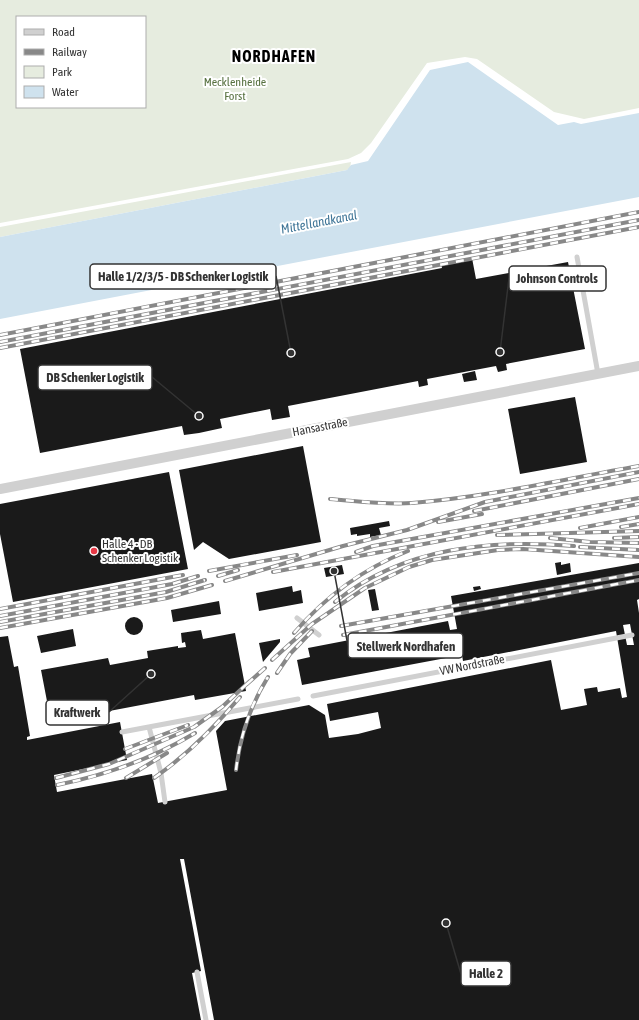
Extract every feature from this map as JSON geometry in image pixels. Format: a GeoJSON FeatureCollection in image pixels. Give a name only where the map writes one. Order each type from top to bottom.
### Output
{"type":"FeatureCollection","features":[{"type":"Feature","properties":{"kind":"street","name":"Hansastraße"},"geometry":{"type":"LineString","coordinates":[[0,489],[639,366]]}},
{"type":"Feature","properties":{"kind":"lane"},"geometry":{"type":"LineString","coordinates":[[577,258],[598,374]]}},
{"type":"Feature","properties":{"kind":"lane"},"geometry":{"type":"LineString","coordinates":[[297,618],[319,635]]}},
{"type":"Feature","properties":{"kind":"lane","name":"VW Nordstraße"},"geometry":{"type":"LineString","coordinates":[[313,696],[632,635]]}},
{"type":"Feature","properties":{"kind":"lane"},"geometry":{"type":"LineString","coordinates":[[122,732],[298,699]]}},
{"type":"Feature","properties":{"kind":"lane"},"geometry":{"type":"LineString","coordinates":[[150,727],[161,773],[165,802]]}},
{"type":"Feature","properties":{"kind":"lane"},"geometry":{"type":"LineString","coordinates":[[197,972],[206,1020]]}},
{"type":"Feature","properties":{"kind":"green space","name":"Mecklenheide Forst"},"geometry":{"type":"Polygon","coordinates":[[[0,0],[639,0],[639,108],[584,119],[554,112],[477,59],[465,57],[427,63],[371,143],[361,153],[348,159],[0,223],[0,0]]]}},
{"type":"Feature","properties":{"kind":"green space"},"geometry":{"type":"Polygon","coordinates":[[[351,162],[350,168],[347,170],[0,237],[0,227],[351,162]]]}},
{"type":"Feature","properties":{"kind":"water","name":"Mittellandkanal"},"geometry":{"type":"Polygon","coordinates":[[[468,62],[558,125],[574,122],[581,124],[639,113],[639,197],[0,319],[0,237],[347,170],[351,165],[368,161],[430,70],[468,62]]]}},
{"type":"Feature","properties":{"kind":"building"},"geometry":{"type":"Polygon","coordinates":[[[472,258],[476,279],[568,262],[585,349],[506,364],[507,370],[498,372],[496,366],[427,379],[428,385],[419,387],[418,381],[288,406],[290,417],[272,420],[270,409],[220,419],[222,428],[199,433],[184,435],[182,426],[40,453],[20,349],[442,268],[441,264],[472,258]]]}},
{"type":"Feature","properties":{"kind":"building"},"geometry":{"type":"Polygon","coordinates":[[[475,371],[477,380],[464,382],[462,374],[475,371]]]}},
{"type":"Feature","properties":{"kind":"building"},"geometry":{"type":"Polygon","coordinates":[[[575,397],[587,462],[520,474],[508,409],[575,397]]]}},
{"type":"Feature","properties":{"kind":"building"},"geometry":{"type":"Polygon","coordinates":[[[303,446],[321,542],[229,559],[203,542],[194,550],[179,470],[303,446]]]}},
{"type":"Feature","properties":{"kind":"building","name":"Halle 4 - DB Schenker Logistik"},"geometry":{"type":"Polygon","coordinates":[[[169,472],[188,569],[13,602],[0,534],[0,504],[169,472]]]}},
{"type":"Feature","properties":{"kind":"building"},"geometry":{"type":"Polygon","coordinates":[[[389,521],[390,526],[379,528],[381,535],[370,537],[370,534],[357,536],[357,534],[351,535],[350,528],[389,521]]]}},
{"type":"Feature","properties":{"kind":"building"},"geometry":{"type":"Polygon","coordinates":[[[561,562],[561,565],[570,563],[571,572],[557,575],[555,563],[561,562]]]}},
{"type":"Feature","properties":{"kind":"building"},"geometry":{"type":"Polygon","coordinates":[[[639,563],[639,599],[637,600],[639,613],[639,1020],[214,1020],[184,859],[180,859],[201,971],[192,973],[201,1020],[0,1020],[0,637],[8,636],[14,667],[18,666],[30,736],[27,737],[27,740],[120,722],[127,760],[54,775],[57,792],[152,774],[158,803],[227,790],[216,731],[225,721],[309,705],[325,715],[329,738],[358,734],[381,728],[378,712],[330,721],[327,704],[551,660],[561,710],[587,705],[584,689],[597,687],[598,692],[620,688],[622,698],[627,697],[616,631],[463,661],[462,655],[302,685],[297,660],[310,657],[308,648],[448,621],[450,630],[457,629],[451,596],[639,563]],[[630,624],[623,625],[627,645],[634,645],[630,624]]]}},
{"type":"Feature","properties":{"kind":"building"},"geometry":{"type":"Polygon","coordinates":[[[342,565],[344,574],[326,577],[324,568],[342,565]]]}},
{"type":"Feature","properties":{"kind":"building"},"geometry":{"type":"Polygon","coordinates":[[[292,586],[293,592],[301,590],[303,603],[259,611],[256,593],[292,586]]]}},
{"type":"Feature","properties":{"kind":"building"},"geometry":{"type":"Polygon","coordinates":[[[480,586],[481,589],[474,591],[473,587],[480,586]]]}},
{"type":"Feature","properties":{"kind":"building"},"geometry":{"type":"Polygon","coordinates":[[[375,589],[379,610],[372,611],[368,590],[375,589]]]}},
{"type":"Feature","properties":{"kind":"building"},"geometry":{"type":"Polygon","coordinates":[[[219,601],[221,614],[173,622],[171,610],[219,601]]]}},
{"type":"Feature","properties":{"kind":"building"},"geometry":{"type":"Polygon","coordinates":[[[134,617],[140,620],[143,626],[140,632],[134,635],[128,632],[125,626],[128,620],[134,617]]]}},
{"type":"Feature","properties":{"kind":"building"},"geometry":{"type":"Polygon","coordinates":[[[73,629],[76,646],[41,653],[37,636],[73,629]]]}},
{"type":"Feature","properties":{"kind":"building"},"geometry":{"type":"Polygon","coordinates":[[[201,630],[203,639],[235,633],[246,691],[195,700],[194,695],[51,722],[41,670],[108,658],[110,665],[148,658],[147,651],[178,646],[178,648],[186,647],[185,642],[182,643],[181,633],[201,630]]]}},
{"type":"Feature","properties":{"kind":"building"},"geometry":{"type":"Polygon","coordinates":[[[280,639],[280,642],[263,662],[259,643],[280,639]]]}},
{"type":"Feature","properties":{"kind":"railway"},"geometry":{"type":"LineString","coordinates":[[0,335],[639,212]]}},
{"type":"Feature","properties":{"kind":"railway"},"geometry":{"type":"LineString","coordinates":[[0,342],[639,220]]}},
{"type":"Feature","properties":{"kind":"railway"},"geometry":{"type":"LineString","coordinates":[[0,348],[639,227]]}},
{"type":"Feature","properties":{"kind":"railway"},"geometry":{"type":"LineString","coordinates":[[330,499],[392,504],[469,497],[639,466]]}},
{"type":"Feature","properties":{"kind":"railway"},"geometry":{"type":"LineString","coordinates":[[225,581],[343,546],[407,530],[485,502],[639,472]]}},
{"type":"Feature","properties":{"kind":"railway"},"geometry":{"type":"LineString","coordinates":[[474,511],[639,479]]}},
{"type":"Feature","properties":{"kind":"railway"},"geometry":{"type":"LineString","coordinates":[[356,552],[373,546],[639,498]]}},
{"type":"Feature","properties":{"kind":"railway"},"geometry":{"type":"LineString","coordinates":[[273,572],[639,504]]}},
{"type":"Feature","properties":{"kind":"railway"},"geometry":{"type":"LineString","coordinates":[[438,522],[482,514]]}},
{"type":"Feature","properties":{"kind":"railway"},"geometry":{"type":"LineString","coordinates":[[580,528],[639,517]]}},
{"type":"Feature","properties":{"kind":"railway"},"geometry":{"type":"LineString","coordinates":[[621,527],[639,524]]}},
{"type":"Feature","properties":{"kind":"railway"},"geometry":{"type":"LineString","coordinates":[[497,535],[639,531]]}},
{"type":"Feature","properties":{"kind":"railway"},"geometry":{"type":"LineString","coordinates":[[614,538],[639,537]]}},
{"type":"Feature","properties":{"kind":"railway"},"geometry":{"type":"LineString","coordinates":[[550,538],[590,542],[639,543]]}},
{"type":"Feature","properties":{"kind":"railway"},"geometry":{"type":"LineString","coordinates":[[335,602],[361,584],[389,569],[419,558],[480,546],[511,544],[574,546]]}},
{"type":"Feature","properties":{"kind":"railway"},"geometry":{"type":"LineString","coordinates":[[580,547],[639,550]]}},
{"type":"Feature","properties":{"kind":"railway"},"geometry":{"type":"LineString","coordinates":[[272,660],[312,624],[365,588],[409,567],[432,560],[498,550],[523,549],[639,557]]}},
{"type":"Feature","properties":{"kind":"railway"},"geometry":{"type":"LineString","coordinates":[[294,633],[319,607],[346,585],[375,566],[408,551]]}},
{"type":"Feature","properties":{"kind":"railway"},"geometry":{"type":"LineString","coordinates":[[209,571],[297,555]]}},
{"type":"Feature","properties":{"kind":"railway"},"geometry":{"type":"LineString","coordinates":[[218,576],[238,570]]}},
{"type":"Feature","properties":{"kind":"railway"},"geometry":{"type":"LineString","coordinates":[[341,626],[639,573]]}},
{"type":"Feature","properties":{"kind":"railway"},"geometry":{"type":"LineString","coordinates":[[0,609],[183,575]]}},
{"type":"Feature","properties":{"kind":"railway"},"geometry":{"type":"LineString","coordinates":[[0,616],[172,584],[198,576]]}},
{"type":"Feature","properties":{"kind":"railway"},"geometry":{"type":"LineString","coordinates":[[0,622],[166,592],[205,580]]}},
{"type":"Feature","properties":{"kind":"railway"},"geometry":{"type":"LineString","coordinates":[[343,635],[639,580]]}},
{"type":"Feature","properties":{"kind":"railway"},"geometry":{"type":"LineString","coordinates":[[0,628],[167,598],[212,585]]}},
{"type":"Feature","properties":{"kind":"railway"},"geometry":{"type":"LineString","coordinates":[[277,673],[290,654],[312,631]]}},
{"type":"Feature","properties":{"kind":"railway"},"geometry":{"type":"LineString","coordinates":[[247,684],[265,668]]}},
{"type":"Feature","properties":{"kind":"railway"},"geometry":{"type":"LineString","coordinates":[[236,770],[243,733],[251,710],[268,677]]}},
{"type":"Feature","properties":{"kind":"railway"},"geometry":{"type":"LineString","coordinates":[[56,778],[109,764],[194,727],[222,707],[250,681]]}},
{"type":"Feature","properties":{"kind":"railway"},"geometry":{"type":"LineString","coordinates":[[154,778],[178,760],[200,740],[240,697]]}},
{"type":"Feature","properties":{"kind":"railway"},"geometry":{"type":"LineString","coordinates":[[125,749],[188,725]]}},
{"type":"Feature","properties":{"kind":"railway"},"geometry":{"type":"LineString","coordinates":[[57,785],[128,765],[162,751],[195,733]]}},
{"type":"Feature","properties":{"kind":"railway"},"geometry":{"type":"LineString","coordinates":[[126,778],[167,753]]}},
{"type":"Feature","properties":{"kind":"place","name":"Johnson Controls"},"geometry":{"type":"Point","coordinates":[500,352]}},
{"type":"Feature","properties":{"kind":"place","name":"Halle 1/2/3/5 - DB Schenker Logistik"},"geometry":{"type":"Point","coordinates":[291,353]}},
{"type":"Feature","properties":{"kind":"place","name":"DB Schenker Logistik"},"geometry":{"type":"Point","coordinates":[199,416]}},
{"type":"Feature","properties":{"kind":"place","name":"Halle 4 - DB Schenker Logistik"},"geometry":{"type":"Point","coordinates":[94,551]}},
{"type":"Feature","properties":{"kind":"place","name":"Stellwerk Nordhafen"},"geometry":{"type":"Point","coordinates":[334,571]}},
{"type":"Feature","properties":{"kind":"place","name":"Kraftwerk"},"geometry":{"type":"Point","coordinates":[151,674]}},
{"type":"Feature","properties":{"kind":"place","name":"Halle 2"},"geometry":{"type":"Point","coordinates":[446,923]}},
{"type":"Feature","properties":{"kind":"district","name":"NORDHAFEN"},"geometry":{"type":"Point","coordinates":[274,56]}}]}
